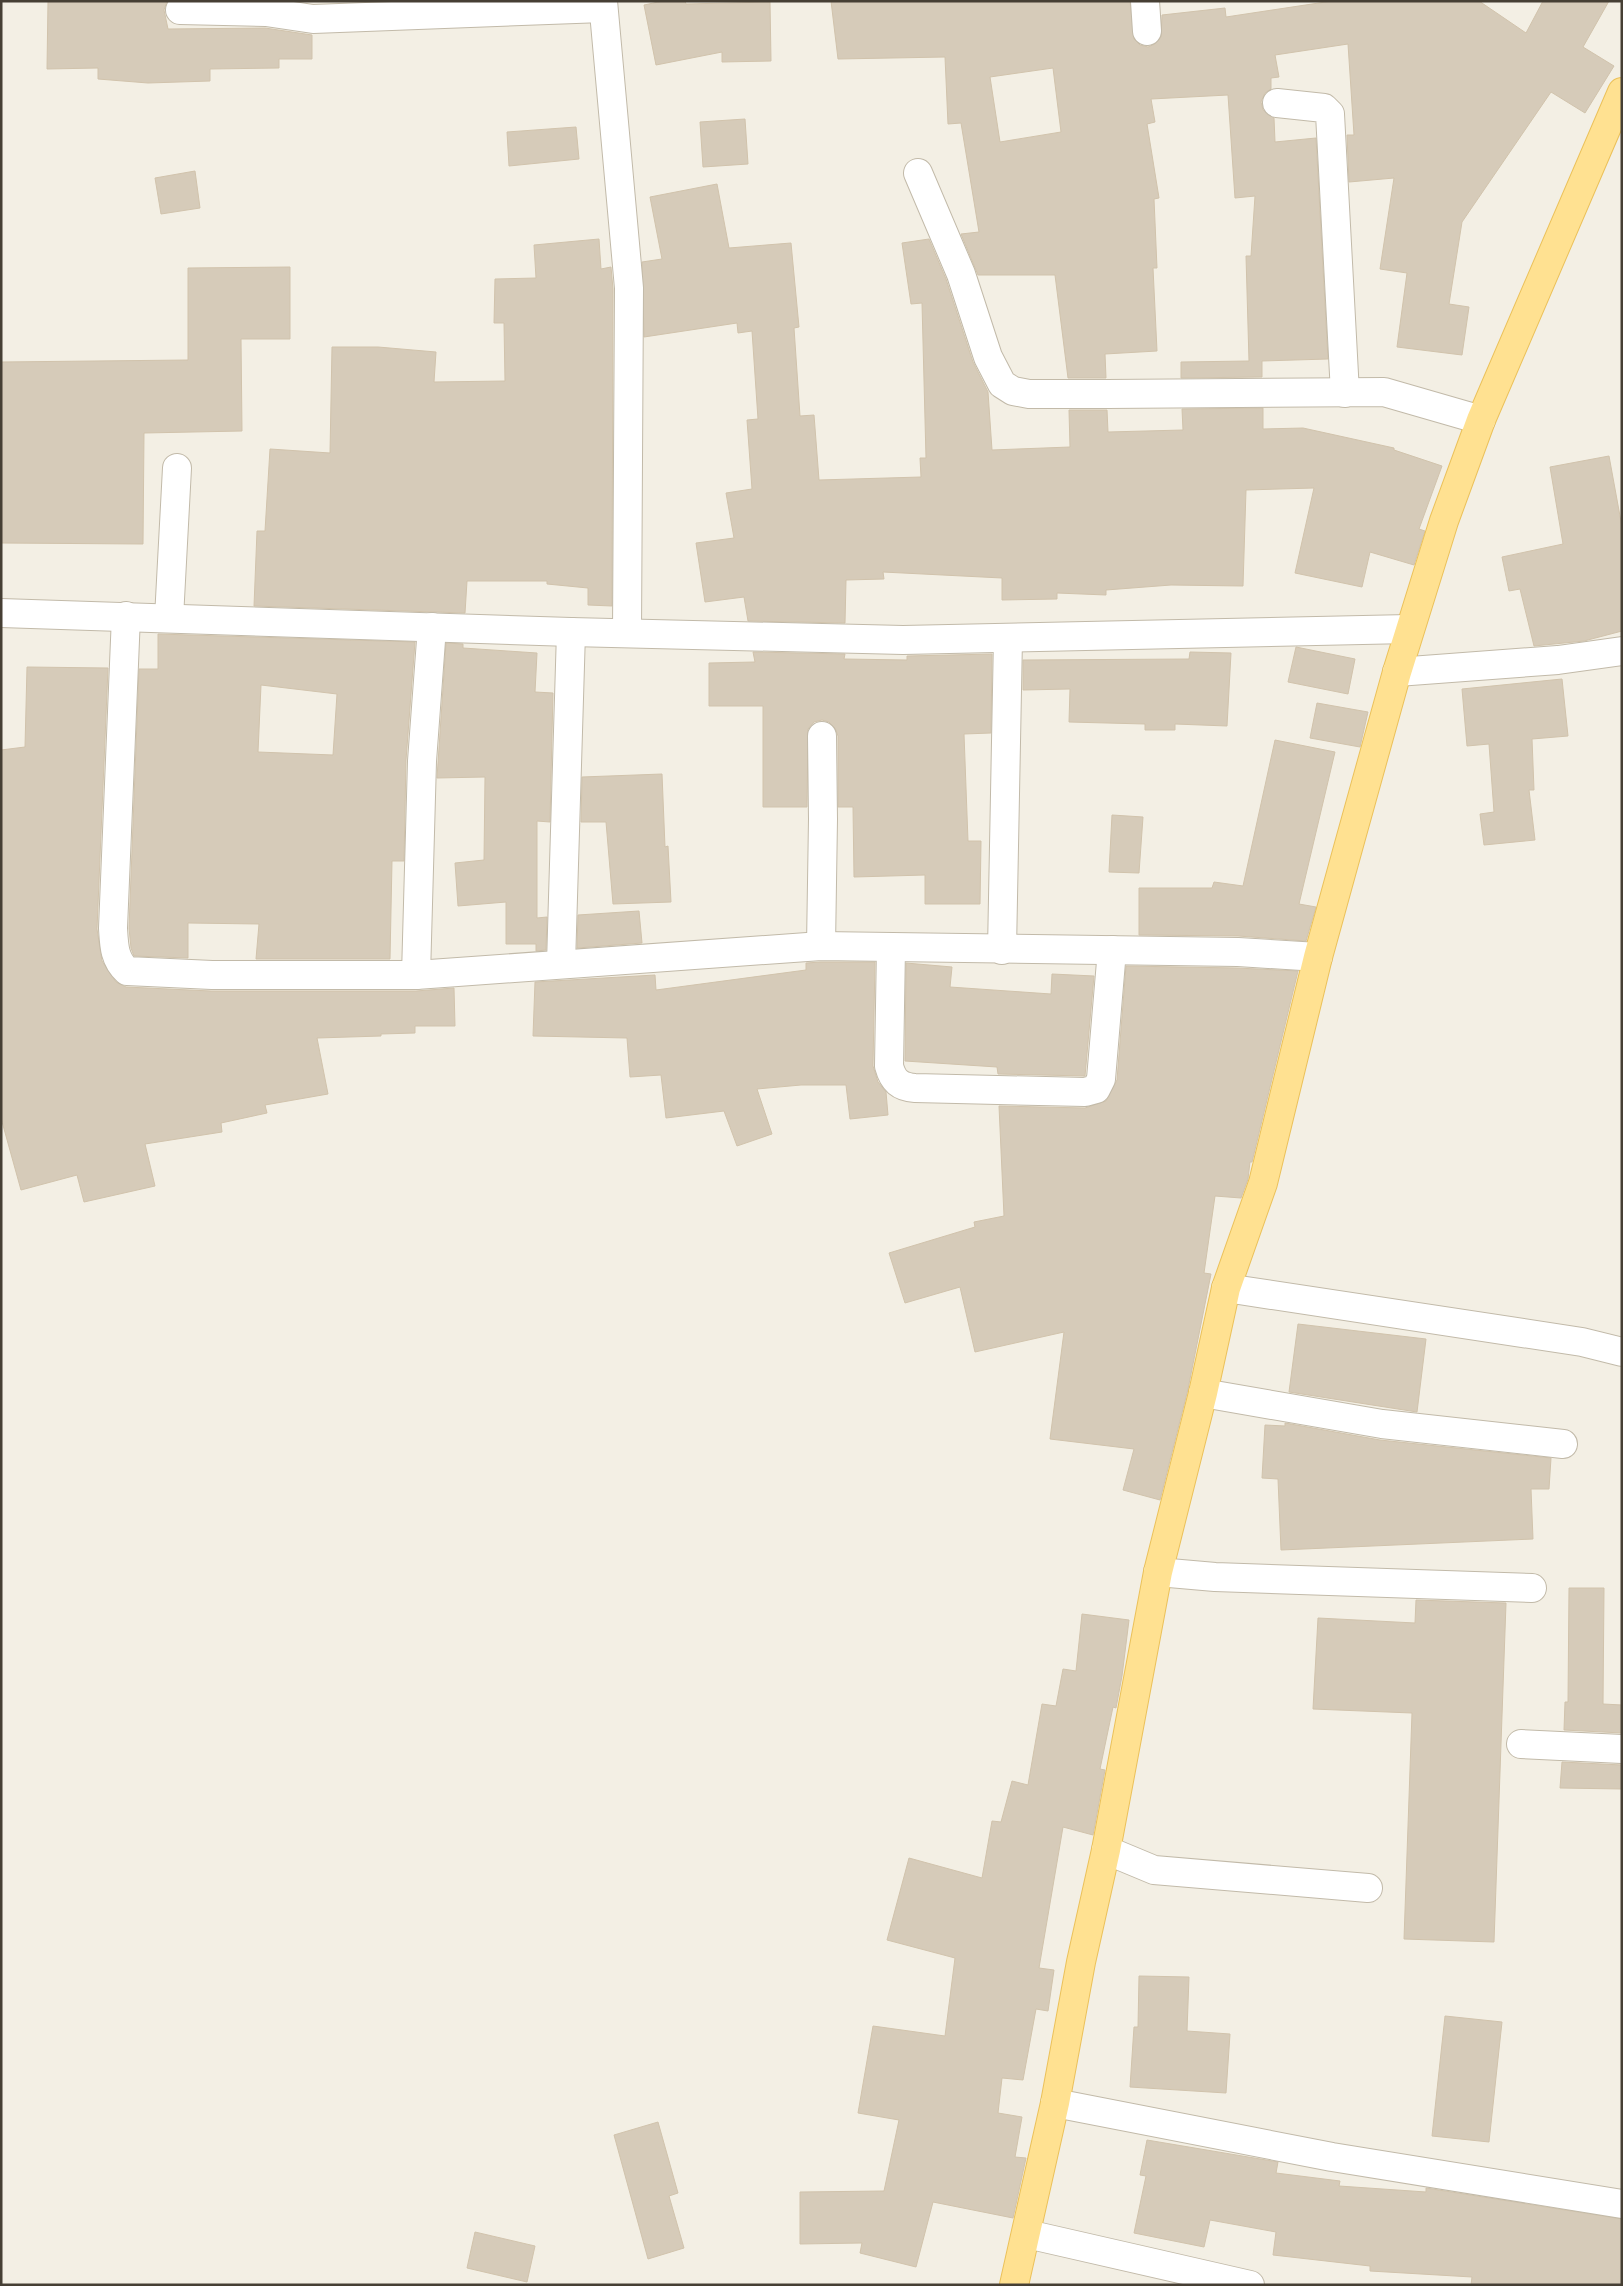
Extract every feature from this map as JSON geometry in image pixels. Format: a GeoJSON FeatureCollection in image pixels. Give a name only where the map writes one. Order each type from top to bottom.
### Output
{"type":"FeatureCollection","features":[{"type":"Feature","properties":{"kind":"main road"},"geometry":{"type":"LineString","coordinates":[[1014,2285],[1055,2103],[1081,1962],[1106,1850],[1158,1572],[1203,1393],[1226,1288],[1263,1183],[1318,957],[1409,629],[1444,521],[1481,420],[1622,92]]}},
{"type":"Feature","properties":{"kind":"street"},"geometry":{"type":"LineString","coordinates":[[1145,1],[1148,31]]}},
{"type":"Feature","properties":{"kind":"street"},"geometry":{"type":"LineString","coordinates":[[180,10],[266,12],[314,19],[603,5],[629,288],[627,632]]}},
{"type":"Feature","properties":{"kind":"street"},"geometry":{"type":"LineString","coordinates":[[1277,103],[1324,108],[1330,114],[1345,393]]}},
{"type":"Feature","properties":{"kind":"street"},"geometry":{"type":"LineString","coordinates":[[918,173],[961,274],[988,357],[1002,384],[1013,391],[1039,394],[1384,392],[1481,420]]}},
{"type":"Feature","properties":{"kind":"street"},"geometry":{"type":"LineString","coordinates":[[169,618],[176,468]]}},
{"type":"Feature","properties":{"kind":"street"},"geometry":{"type":"LineString","coordinates":[[1,613],[571,632],[903,640],[1409,629]]}},
{"type":"Feature","properties":{"kind":"street"},"geometry":{"type":"LineString","coordinates":[[126,616],[113,928],[115,954],[119,964],[127,971],[212,975],[416,975],[821,946],[1238,952],[1318,957]]}},
{"type":"Feature","properties":{"kind":"street"},"geometry":{"type":"LineString","coordinates":[[416,975],[422,761],[432,627]]}},
{"type":"Feature","properties":{"kind":"street"},"geometry":{"type":"LineString","coordinates":[[561,964],[571,632]]}},
{"type":"Feature","properties":{"kind":"street"},"geometry":{"type":"LineString","coordinates":[[1002,950],[1008,638]]}},
{"type":"Feature","properties":{"kind":"street"},"geometry":{"type":"LineString","coordinates":[[1397,672],[1558,660],[1622,651]]}},
{"type":"Feature","properties":{"kind":"street"},"geometry":{"type":"LineString","coordinates":[[821,946],[822,736]]}},
{"type":"Feature","properties":{"kind":"street"},"geometry":{"type":"LineString","coordinates":[[891,947],[889,1066],[891,1076],[899,1084],[915,1088],[1085,1092],[1096,1089],[1101,1080],[1112,950]]}},
{"type":"Feature","properties":{"kind":"street"},"geometry":{"type":"LineString","coordinates":[[1226,1288],[1582,1342],[1622,1352]]}},
{"type":"Feature","properties":{"kind":"street"},"geometry":{"type":"LineString","coordinates":[[1203,1393],[1382,1424],[1563,1444]]}},
{"type":"Feature","properties":{"kind":"street"},"geometry":{"type":"LineString","coordinates":[[1158,1572],[1215,1577],[1532,1588]]}},
{"type":"Feature","properties":{"kind":"street"},"geometry":{"type":"LineString","coordinates":[[1521,1744],[1622,1749]]}},
{"type":"Feature","properties":{"kind":"street"},"geometry":{"type":"LineString","coordinates":[[1106,1850],[1154,1870],[1368,1888]]}},
{"type":"Feature","properties":{"kind":"street"},"geometry":{"type":"LineString","coordinates":[[1055,2103],[1332,2157],[1622,2204]]}},
{"type":"Feature","properties":{"kind":"street"},"geometry":{"type":"LineString","coordinates":[[1027,2234],[1250,2285]]}},
{"type":"Feature","properties":{"kind":"building"},"geometry":{"type":"Polygon","coordinates":[[[48,1],[167,1],[164,10],[168,29],[265,28],[312,35],[312,59],[279,59],[279,68],[210,69],[210,81],[148,83],[98,79],[98,68],[47,69],[48,1]]]}},
{"type":"Feature","properties":{"kind":"building"},"geometry":{"type":"Polygon","coordinates":[[[663,1],[685,1],[686,4],[770,2],[771,61],[722,62],[722,52],[656,65],[644,5],[663,1]]]}},
{"type":"Feature","properties":{"kind":"building"},"geometry":{"type":"Polygon","coordinates":[[[831,1],[1130,1],[1134,39],[1140,45],[1148,47],[1155,44],[1161,37],[1162,15],[1225,8],[1226,17],[1332,1],[1479,1],[1526,33],[1543,1],[1609,1],[1583,47],[1614,66],[1585,113],[1551,92],[1462,222],[1449,304],[1469,307],[1462,355],[1397,347],[1407,273],[1380,269],[1394,178],[1349,182],[1347,135],[1354,135],[1348,44],[1275,55],[1279,77],[1271,78],[1271,89],[1265,93],[1261,102],[1263,110],[1274,118],[1275,142],[1316,138],[1328,359],[1262,361],[1262,377],[1181,378],[1181,362],[1249,361],[1246,256],[1251,256],[1255,196],[1235,198],[1228,95],[1151,99],[1155,122],[1147,124],[1159,198],[1154,199],[1157,268],[1153,268],[1157,351],[1105,354],[1106,378],[1068,378],[1055,275],[978,275],[961,234],[979,232],[961,123],[948,124],[945,57],[838,59],[831,1]],[[1053,68],[990,77],[1000,142],[1061,132],[1053,68]]]}},
{"type":"Feature","properties":{"kind":"building"},"geometry":{"type":"Polygon","coordinates":[[[745,119],[748,164],[703,167],[700,122],[745,119]]]}},
{"type":"Feature","properties":{"kind":"building"},"geometry":{"type":"Polygon","coordinates":[[[576,127],[579,159],[509,166],[507,132],[576,127]]]}},
{"type":"Feature","properties":{"kind":"building"},"geometry":{"type":"Polygon","coordinates":[[[195,171],[200,208],[161,214],[155,178],[195,171]]]}},
{"type":"Feature","properties":{"kind":"building"},"geometry":{"type":"Polygon","coordinates":[[[717,184],[729,248],[791,243],[799,327],[794,328],[800,416],[814,415],[819,480],[921,477],[920,458],[926,458],[922,303],[911,304],[902,243],[929,239],[946,279],[973,362],[988,392],[992,450],[1070,447],[1069,410],[1107,410],[1108,432],[1183,430],[1182,409],[1263,408],[1263,429],[1303,428],[1394,448],[1394,450],[1442,466],[1419,529],[1425,531],[1414,565],[1370,552],[1362,587],[1295,573],[1314,488],[1246,490],[1243,586],[1171,585],[1106,590],[1106,595],[1057,593],[1057,599],[1002,600],[1002,578],[883,572],[884,579],[846,580],[845,623],[748,621],[744,597],[705,602],[696,543],[734,538],[726,493],[752,489],[747,420],[758,419],[752,331],[738,333],[737,323],[644,337],[642,262],[662,259],[650,197],[717,184]]]}},
{"type":"Feature","properties":{"kind":"building"},"geometry":{"type":"Polygon","coordinates":[[[599,239],[601,269],[611,267],[613,289],[612,606],[588,605],[588,588],[547,584],[547,581],[467,581],[465,613],[254,606],[257,531],[265,531],[270,449],[330,453],[332,347],[378,347],[436,352],[434,382],[505,381],[504,323],[494,323],[495,279],[536,278],[534,245],[599,239]]]}},
{"type":"Feature","properties":{"kind":"building"},"geometry":{"type":"Polygon","coordinates":[[[290,267],[290,339],[241,339],[242,431],[144,433],[143,544],[1,543],[1,362],[188,360],[188,268],[290,267]]]}},
{"type":"Feature","properties":{"kind":"building"},"geometry":{"type":"Polygon","coordinates":[[[1609,456],[1622,527],[1622,631],[1584,641],[1534,646],[1520,589],[1509,591],[1502,557],[1563,544],[1550,467],[1609,456]]]}},
{"type":"Feature","properties":{"kind":"building"},"geometry":{"type":"Polygon","coordinates":[[[158,634],[415,642],[406,760],[404,861],[392,861],[390,959],[256,959],[259,924],[188,923],[188,958],[134,956],[131,948],[129,928],[139,669],[158,669],[158,634]],[[261,685],[258,752],[333,755],[337,694],[261,685]]]}},
{"type":"Feature","properties":{"kind":"building"},"geometry":{"type":"Polygon","coordinates":[[[446,643],[463,644],[463,648],[537,653],[535,692],[553,693],[550,822],[537,821],[537,918],[547,917],[546,950],[536,951],[536,944],[506,944],[506,902],[458,906],[455,863],[484,860],[485,777],[437,778],[446,643]]]}},
{"type":"Feature","properties":{"kind":"building"},"geometry":{"type":"Polygon","coordinates":[[[1296,647],[1355,659],[1348,694],[1288,682],[1296,647]]]}},
{"type":"Feature","properties":{"kind":"building"},"geometry":{"type":"Polygon","coordinates":[[[753,652],[845,654],[844,659],[907,660],[907,656],[992,654],[991,733],[964,734],[968,841],[981,841],[980,904],[925,904],[925,875],[854,877],[853,807],[838,807],[838,736],[835,728],[829,722],[822,720],[814,722],[808,729],[807,807],[763,807],[763,706],[709,706],[709,663],[755,662],[753,652]]]}},
{"type":"Feature","properties":{"kind":"building"},"geometry":{"type":"Polygon","coordinates":[[[1190,652],[1231,653],[1227,726],[1175,724],[1175,730],[1145,730],[1145,724],[1069,722],[1070,689],[1023,690],[1023,660],[1189,659],[1190,652]]]}},
{"type":"Feature","properties":{"kind":"building"},"geometry":{"type":"Polygon","coordinates":[[[27,667],[108,668],[97,929],[102,961],[116,982],[126,987],[211,991],[416,991],[454,988],[455,1026],[415,1026],[415,1033],[381,1034],[381,1036],[317,1038],[328,1094],[265,1105],[267,1113],[221,1123],[222,1132],[145,1144],[155,1186],[84,1202],[77,1175],[21,1190],[1,1118],[1,750],[25,747],[27,667]]]}},
{"type":"Feature","properties":{"kind":"building"},"geometry":{"type":"Polygon","coordinates":[[[1562,679],[1568,736],[1532,739],[1534,790],[1529,790],[1535,840],[1484,845],[1480,814],[1494,812],[1489,744],[1467,746],[1462,689],[1562,679]]]}},
{"type":"Feature","properties":{"kind":"building"},"geometry":{"type":"Polygon","coordinates":[[[1317,703],[1368,712],[1360,747],[1310,738],[1317,703]]]}},
{"type":"Feature","properties":{"kind":"building"},"geometry":{"type":"Polygon","coordinates":[[[1275,740],[1335,752],[1299,904],[1316,907],[1306,941],[1238,936],[1139,935],[1139,888],[1212,888],[1214,882],[1243,886],[1275,740]]]}},
{"type":"Feature","properties":{"kind":"building"},"geometry":{"type":"Polygon","coordinates":[[[662,774],[665,847],[668,846],[671,902],[613,904],[606,822],[581,822],[582,777],[662,774]]]}},
{"type":"Feature","properties":{"kind":"building"},"geometry":{"type":"Polygon","coordinates":[[[1112,815],[1143,817],[1139,873],[1109,872],[1112,815]]]}},
{"type":"Feature","properties":{"kind":"building"},"geometry":{"type":"Polygon","coordinates":[[[639,911],[642,943],[577,948],[578,915],[639,911]]]}},
{"type":"Feature","properties":{"kind":"building"},"geometry":{"type":"Polygon","coordinates":[[[875,962],[873,1066],[878,1082],[886,1092],[888,1115],[850,1119],[846,1085],[801,1085],[757,1089],[772,1134],[737,1146],[724,1111],[666,1118],[661,1075],[630,1077],[627,1038],[533,1036],[535,982],[655,975],[656,990],[806,970],[806,963],[875,962]]]}},
{"type":"Feature","properties":{"kind":"building"},"geometry":{"type":"Polygon","coordinates":[[[906,963],[952,967],[950,987],[1051,994],[1052,974],[1094,976],[1085,1076],[998,1074],[997,1067],[905,1061],[906,963]]]}},
{"type":"Feature","properties":{"kind":"building"},"geometry":{"type":"Polygon","coordinates":[[[1126,966],[1298,971],[1252,1162],[1250,1162],[1248,1179],[1241,1198],[1215,1196],[1204,1273],[1211,1274],[1188,1389],[1160,1500],[1123,1490],[1134,1449],[1050,1439],[1064,1332],[975,1352],[960,1287],[905,1303],[889,1253],[975,1227],[974,1222],[1004,1216],[999,1106],[1085,1108],[1106,1101],[1117,1080],[1126,966]]]}},
{"type":"Feature","properties":{"kind":"building"},"geometry":{"type":"Polygon","coordinates":[[[1298,1324],[1426,1339],[1417,1412],[1289,1392],[1298,1324]]]}},
{"type":"Feature","properties":{"kind":"building"},"geometry":{"type":"Polygon","coordinates":[[[1285,1423],[1380,1440],[1551,1458],[1549,1489],[1531,1489],[1533,1539],[1281,1550],[1278,1479],[1262,1478],[1265,1425],[1285,1426],[1285,1423]]]}},
{"type":"Feature","properties":{"kind":"building"},"geometry":{"type":"Polygon","coordinates":[[[1569,1588],[1604,1588],[1603,1704],[1622,1705],[1622,1733],[1564,1730],[1565,1702],[1568,1702],[1569,1588]]]}},
{"type":"Feature","properties":{"kind":"building"},"geometry":{"type":"Polygon","coordinates":[[[1416,1600],[1506,1603],[1494,1942],[1404,1939],[1412,1713],[1313,1709],[1318,1618],[1415,1623],[1416,1600]]]}},
{"type":"Feature","properties":{"kind":"building"},"geometry":{"type":"Polygon","coordinates":[[[1082,1614],[1129,1620],[1116,1708],[1113,1707],[1100,1769],[1105,1770],[1093,1835],[1063,1827],[1039,1968],[1054,1970],[1048,2011],[1036,2009],[1023,2080],[1002,2078],[998,2113],[1022,2117],[1015,2157],[1026,2158],[1013,2218],[933,2202],[916,2267],[860,2253],[862,2243],[800,2244],[800,2192],[884,2191],[899,2120],[858,2113],[873,2026],[945,2036],[955,1958],[887,1940],[909,1858],[982,1878],[992,1821],[1001,1822],[1012,1781],[1028,1785],[1042,1704],[1056,1706],[1063,1669],[1076,1671],[1082,1614]]]}},
{"type":"Feature","properties":{"kind":"building"},"geometry":{"type":"Polygon","coordinates":[[[1562,1762],[1622,1765],[1622,1789],[1560,1788],[1562,1762]]]}},
{"type":"Feature","properties":{"kind":"building"},"geometry":{"type":"Polygon","coordinates":[[[1139,1976],[1189,1977],[1187,2031],[1230,2034],[1226,2093],[1130,2087],[1134,2027],[1138,2027],[1139,1976]]]}},
{"type":"Feature","properties":{"kind":"building"},"geometry":{"type":"Polygon","coordinates":[[[1445,2016],[1502,2022],[1489,2142],[1432,2136],[1445,2016]]]}},
{"type":"Feature","properties":{"kind":"building"},"geometry":{"type":"Polygon","coordinates":[[[658,2122],[678,2193],[669,2196],[684,2248],[648,2259],[614,2135],[658,2122]]]}},
{"type":"Feature","properties":{"kind":"building"},"geometry":{"type":"Polygon","coordinates":[[[1147,2140],[1278,2162],[1276,2173],[1340,2181],[1339,2186],[1426,2192],[1426,2188],[1622,2219],[1622,2285],[1471,2285],[1472,2277],[1370,2271],[1370,2266],[1273,2255],[1276,2232],[1210,2220],[1204,2247],[1134,2233],[1146,2176],[1140,2175],[1147,2140]]]}},
{"type":"Feature","properties":{"kind":"building"},"geometry":{"type":"Polygon","coordinates":[[[475,2232],[535,2246],[527,2282],[467,2268],[475,2232]]]}}]}
